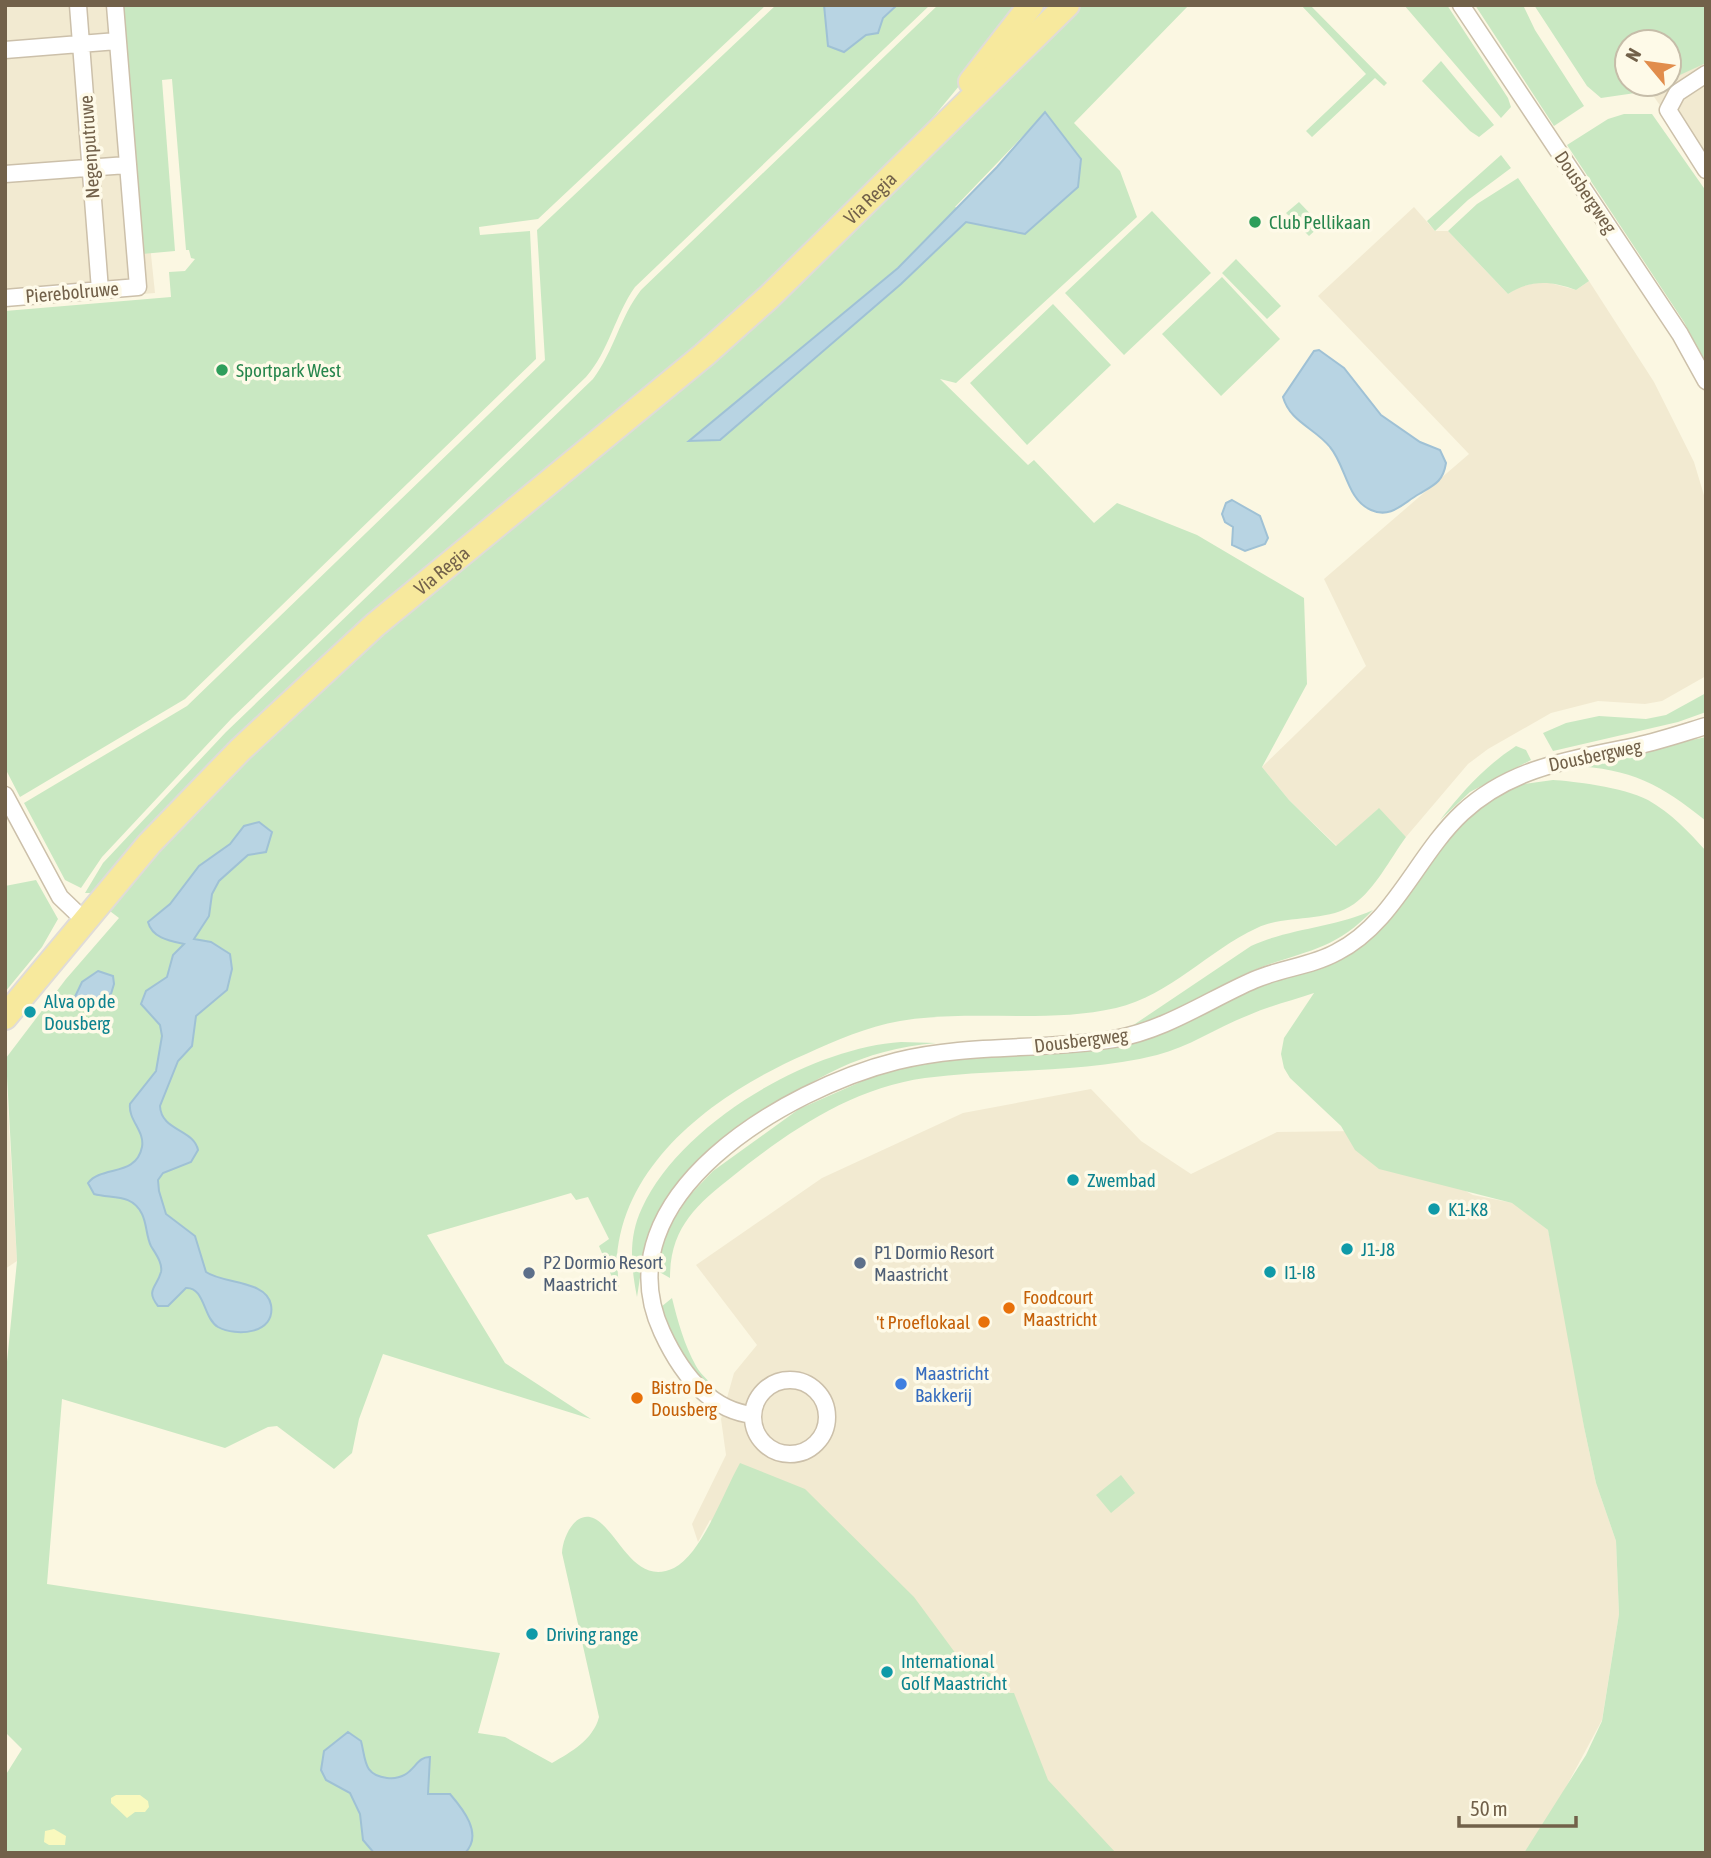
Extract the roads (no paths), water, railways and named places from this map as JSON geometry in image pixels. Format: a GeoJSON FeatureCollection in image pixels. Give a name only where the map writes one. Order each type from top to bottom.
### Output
{"type":"FeatureCollection","features":[{"type":"Feature","properties":{"kind":"main road","name":"Via Regia"},"geometry":{"type":"LineString","coordinates":[[911,156],[1031,5]]}},
{"type":"Feature","properties":{"kind":"main road","name":"Via Regia"},"geometry":{"type":"LineString","coordinates":[[5,1017],[84,920],[186,804],[315,680],[462,552],[714,346],[816,253],[911,156],[1067,5]]}},
{"type":"Feature","properties":{"kind":"street","name":"Negenputruwe"},"geometry":{"type":"LineString","coordinates":[[78,5],[100,290]]}},
{"type":"Feature","properties":{"kind":"street","name":"Negenputruwe"},"geometry":{"type":"LineString","coordinates":[[115,5],[138,287]]}},
{"type":"Feature","properties":{"kind":"street","name":"Dousbergweg"},"geometry":{"type":"LineString","coordinates":[[1461,5],[1680,334],[1706,382]]}},
{"type":"Feature","properties":{"kind":"street"},"geometry":{"type":"LineString","coordinates":[[5,50],[117,41]]}},
{"type":"Feature","properties":{"kind":"street"},"geometry":{"type":"LineString","coordinates":[[1706,74],[1677,93],[1668,110],[1706,170]]}},
{"type":"Feature","properties":{"kind":"street"},"geometry":{"type":"LineString","coordinates":[[5,174],[127,164]]}},
{"type":"Feature","properties":{"kind":"street","name":"Pierebolruwe"},"geometry":{"type":"LineString","coordinates":[[5,298],[138,287]]}},
{"type":"Feature","properties":{"kind":"street","name":"Dousbergweg"},"geometry":{"type":"LineString","coordinates":[[753,1415],[738,1413],[709,1399],[676,1359],[649,1301],[648,1272],[653,1239],[679,1195],[727,1147],[772,1114],[841,1079],[897,1061],[955,1051],[1115,1039],[1175,1020],[1254,980],[1324,958],[1350,945],[1381,917],[1441,834],[1492,790],[1558,761],[1641,745],[1706,726]]}},
{"type":"Feature","properties":{"kind":"street"},"geometry":{"type":"LineString","coordinates":[[5,795],[60,897],[84,920]]}},
{"type":"Feature","properties":{"kind":"street"},"geometry":{"type":"LineString","coordinates":[[784,1380],[796,1380],[813,1387],[825,1404],[828,1416],[821,1438],[813,1446],[793,1454],[772,1449],[763,1442],[754,1425],[753,1415],[763,1391],[784,1380]]}},
{"type":"Feature","properties":{"kind":"water"},"geometry":{"type":"Polygon","coordinates":[[[824,5],[897,5],[883,18],[878,33],[866,35],[844,52],[828,46],[824,5]]]}},
{"type":"Feature","properties":{"kind":"water"},"geometry":{"type":"Polygon","coordinates":[[[1045,112],[1081,159],[1078,187],[1025,234],[966,222],[901,284],[720,440],[689,441],[898,268],[997,167],[1045,112]]]}},
{"type":"Feature","properties":{"kind":"water"},"geometry":{"type":"Polygon","coordinates":[[[1319,350],[1344,368],[1381,415],[1420,442],[1440,450],[1446,463],[1443,475],[1437,482],[1396,509],[1385,513],[1371,510],[1357,499],[1330,447],[1291,413],[1283,397],[1314,351],[1319,350]]]}},
{"type":"Feature","properties":{"kind":"water"},"geometry":{"type":"Polygon","coordinates":[[[1232,500],[1260,516],[1268,538],[1265,544],[1245,551],[1232,545],[1233,527],[1225,522],[1222,514],[1226,503],[1232,500]]]}},
{"type":"Feature","properties":{"kind":"water"},"geometry":{"type":"Polygon","coordinates":[[[259,822],[272,832],[266,852],[248,855],[219,881],[212,894],[209,916],[194,939],[211,942],[230,954],[232,969],[227,990],[196,1016],[192,1046],[178,1061],[160,1106],[166,1120],[191,1138],[198,1150],[191,1162],[163,1173],[158,1180],[166,1214],[195,1236],[206,1272],[262,1291],[271,1305],[271,1315],[261,1327],[253,1331],[235,1332],[213,1323],[201,1298],[192,1289],[186,1288],[168,1306],[158,1306],[152,1292],[161,1272],[161,1265],[149,1242],[142,1214],[138,1207],[127,1200],[94,1194],[88,1183],[102,1174],[133,1163],[142,1147],[130,1104],[156,1071],[162,1036],[160,1025],[141,1004],[146,991],[167,977],[173,955],[184,944],[157,935],[148,922],[170,904],[199,866],[230,844],[244,826],[259,822]]]}},
{"type":"Feature","properties":{"kind":"water"},"geometry":{"type":"Polygon","coordinates":[[[98,971],[113,976],[111,994],[89,1003],[72,1003],[82,982],[98,971]]]}},
{"type":"Feature","properties":{"kind":"water"},"geometry":{"type":"Polygon","coordinates":[[[348,1732],[361,1741],[367,1766],[379,1776],[403,1776],[420,1760],[430,1757],[428,1794],[450,1794],[460,1806],[472,1830],[470,1846],[465,1853],[374,1853],[363,1840],[360,1814],[350,1793],[326,1780],[321,1770],[324,1751],[348,1732]]]}},
{"type":"Feature","properties":{"kind":"place","name":"Club Pellikaan"},"geometry":{"type":"Point","coordinates":[1255,222]}},
{"type":"Feature","properties":{"kind":"place","name":"Sportpark West"},"geometry":{"type":"Point","coordinates":[222,370]}},
{"type":"Feature","properties":{"kind":"place","name":"Alva op de Dousberg"},"geometry":{"type":"Point","coordinates":[30,1012]}},
{"type":"Feature","properties":{"kind":"place","name":"Zwembad"},"geometry":{"type":"Point","coordinates":[1073,1180]}},
{"type":"Feature","properties":{"kind":"place","name":"K1-K8"},"geometry":{"type":"Point","coordinates":[1434,1209]}},
{"type":"Feature","properties":{"kind":"place","name":"J1-J8"},"geometry":{"type":"Point","coordinates":[1347,1249]}},
{"type":"Feature","properties":{"kind":"place","name":"P1 Dormio Resort Maastricht"},"geometry":{"type":"Point","coordinates":[860,1263]}},
{"type":"Feature","properties":{"kind":"place","name":"I1-I8"},"geometry":{"type":"Point","coordinates":[1270,1272]}},
{"type":"Feature","properties":{"kind":"place","name":"P2 Dormio Resort Maastricht"},"geometry":{"type":"Point","coordinates":[529,1273]}},
{"type":"Feature","properties":{"kind":"place","name":"Foodcourt Maastricht"},"geometry":{"type":"Point","coordinates":[1009,1308]}},
{"type":"Feature","properties":{"kind":"place","name":"'t Proeflokaal"},"geometry":{"type":"Point","coordinates":[984,1322]}},
{"type":"Feature","properties":{"kind":"place","name":"Maastricht Bakkerij"},"geometry":{"type":"Point","coordinates":[901,1384]}},
{"type":"Feature","properties":{"kind":"place","name":"Bistro De Dousberg"},"geometry":{"type":"Point","coordinates":[637,1398]}},
{"type":"Feature","properties":{"kind":"place","name":"Driving range"},"geometry":{"type":"Point","coordinates":[532,1634]}},
{"type":"Feature","properties":{"kind":"place","name":"International Golf Maastricht"},"geometry":{"type":"Point","coordinates":[887,1672]}}]}
